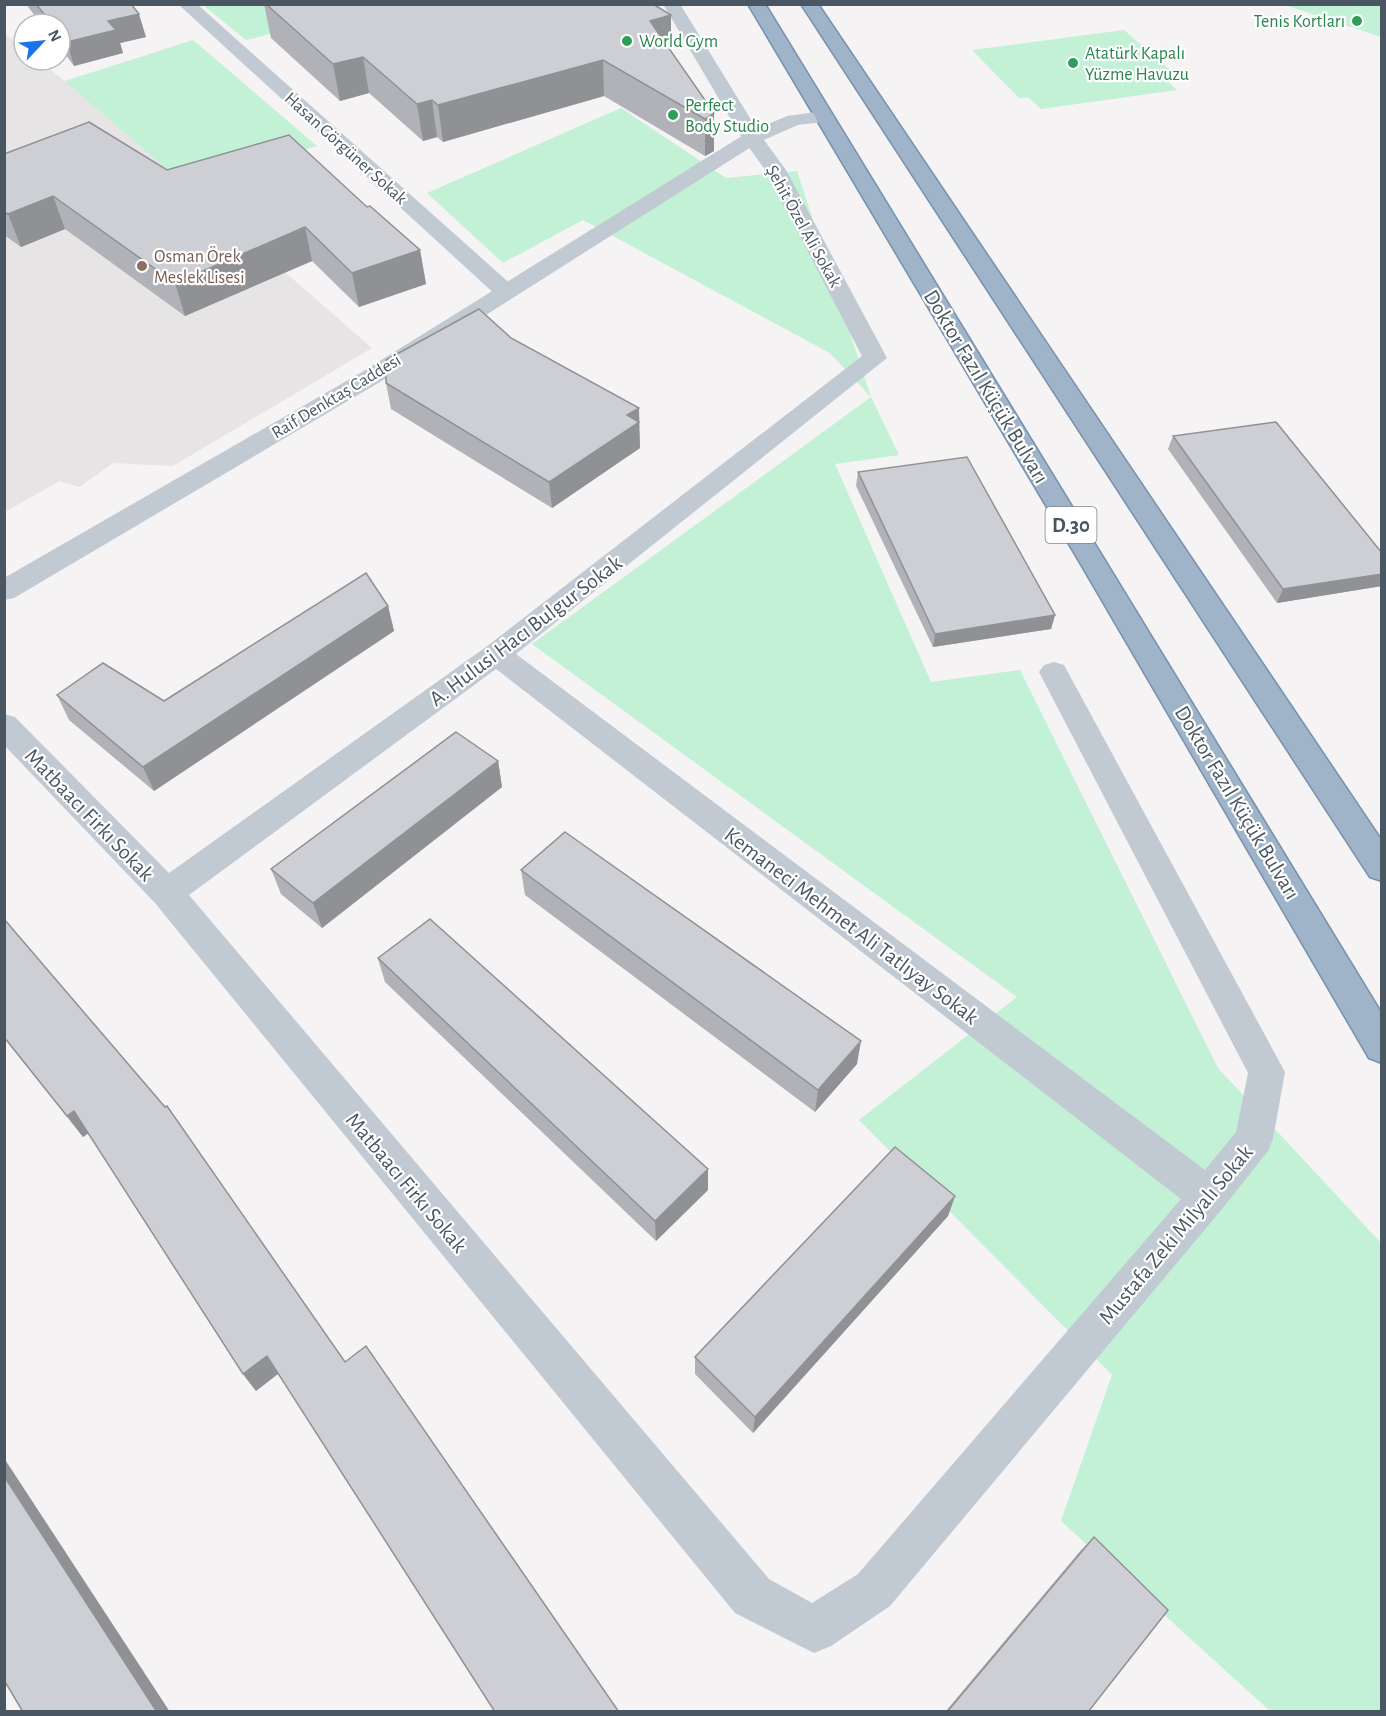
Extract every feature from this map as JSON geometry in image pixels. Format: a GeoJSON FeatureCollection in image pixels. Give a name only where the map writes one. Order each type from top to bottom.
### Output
{"type":"FeatureCollection","features":[{"type":"Feature","properties":{"kind":"highway","name":"Doktor Fazıl Küçük Bulvarı"},"geometry":{"type":"LineString","coordinates":[[756,4],[1096,566],[1382,1047]]}},
{"type":"Feature","properties":{"kind":"highway"},"geometry":{"type":"LineString","coordinates":[[809,4],[1378,863]]}},
{"type":"Feature","properties":{"kind":"street","name":"Hasan Görgüner Sokak"},"geometry":{"type":"LineString","coordinates":[[186,4],[506,292]]}},
{"type":"Feature","properties":{"kind":"street","name":"Şehit Özel Ali Sokak"},"geometry":{"type":"LineString","coordinates":[[671,4],[752,138],[776,170],[876,358]]}},
{"type":"Feature","properties":{"kind":"street","name":"Raif Denktaş Caddesi"},"geometry":{"type":"LineString","coordinates":[[4,591],[370,377],[752,138],[794,120],[824,117]]}},
{"type":"Feature","properties":{"kind":"street","name":"A. Hulusi Hacı Bulgur Sokak"},"geometry":{"type":"LineString","coordinates":[[167,893],[496,654],[876,358]]}},
{"type":"Feature","properties":{"kind":"street","name":"Kemaneci Mehmet Ali Tatlıyay Sokak"},"geometry":{"type":"LineString","coordinates":[[496,654],[1208,1196]]}},
{"type":"Feature","properties":{"kind":"street","name":"Mustafa Zeki Milyalı Sokak"},"geometry":{"type":"LineString","coordinates":[[814,1629],[874,1590],[1254,1139],[1267,1072],[1054,672]]}},
{"type":"Feature","properties":{"kind":"street","name":"Matbaacı Firkı Sokak"},"geometry":{"type":"LineString","coordinates":[[4,725],[167,893],[752,1596],[814,1629]]}},
{"type":"Feature","properties":{"kind":"shaded area","name":"Osman Örek Meslek Lisesi"},"geometry":{"type":"Polygon","coordinates":[[[4,33],[12,39],[12,72],[53,72],[372,348],[173,466],[113,463],[79,487],[60,481],[5,512],[4,33]]]}},
{"type":"Feature","properties":{"kind":"green space"},"geometry":{"type":"Polygon","coordinates":[[[203,5],[387,5],[246,40],[203,5]]]}},
{"type":"Feature","properties":{"kind":"green space","name":"Tenis Kortları"},"geometry":{"type":"Polygon","coordinates":[[[1285,5],[1381,5],[1381,37],[1285,5]]]}},
{"type":"Feature","properties":{"kind":"green space","name":"Atatürk Kapalı Yüzme Havuzu"},"geometry":{"type":"Polygon","coordinates":[[[1124,30],[1177,76],[1164,78],[1177,90],[1041,109],[1028,97],[1019,98],[972,50],[1124,30]]]}},
{"type":"Feature","properties":{"kind":"green space"},"geometry":{"type":"Polygon","coordinates":[[[193,40],[317,146],[185,185],[65,81],[193,40]]]}},
{"type":"Feature","properties":{"kind":"green space"},"geometry":{"type":"Polygon","coordinates":[[[621,108],[726,178],[797,171],[871,397],[830,353],[583,220],[503,263],[427,193],[621,108]]]}},
{"type":"Feature","properties":{"kind":"green space"},"geometry":{"type":"Polygon","coordinates":[[[871,397],[899,455],[835,464],[931,682],[1020,670],[1218,1068],[1381,1243],[1381,1711],[1270,1711],[1061,1521],[1112,1375],[859,1120],[1017,997],[532,644],[871,397]]]}},
{"type":"Feature","properties":{"kind":"building"},"geometry":{"type":"Polygon","coordinates":[[[36,4],[131,4],[139,14],[108,21],[116,30],[72,41],[72,12],[42,12],[36,4]]]}},
{"type":"Feature","properties":{"kind":"building"},"geometry":{"type":"Polygon","coordinates":[[[266,4],[653,4],[671,15],[650,21],[714,113],[705,119],[603,60],[438,105],[432,100],[417,104],[363,57],[333,64],[266,4]]]}},
{"type":"Feature","properties":{"kind":"building"},"geometry":{"type":"Polygon","coordinates":[[[89,122],[167,170],[289,135],[367,207],[370,206],[420,250],[352,273],[305,227],[175,283],[53,196],[8,214],[4,212],[4,154],[89,122]]]}},
{"type":"Feature","properties":{"kind":"building"},"geometry":{"type":"Polygon","coordinates":[[[479,309],[511,338],[639,408],[627,415],[639,422],[549,482],[386,383],[386,360],[479,309]]]}},
{"type":"Feature","properties":{"kind":"building"},"geometry":{"type":"Polygon","coordinates":[[[1276,422],[1382,553],[1382,574],[1283,589],[1173,436],[1276,422]]]}},
{"type":"Feature","properties":{"kind":"building"},"geometry":{"type":"Polygon","coordinates":[[[967,457],[1055,615],[935,634],[858,472],[967,457]]]}},
{"type":"Feature","properties":{"kind":"building"},"geometry":{"type":"Polygon","coordinates":[[[366,573],[388,606],[143,767],[57,695],[103,663],[164,701],[366,573]]]}},
{"type":"Feature","properties":{"kind":"building"},"geometry":{"type":"Polygon","coordinates":[[[456,732],[498,761],[313,903],[271,869],[456,732]]]}},
{"type":"Feature","properties":{"kind":"building"},"geometry":{"type":"Polygon","coordinates":[[[565,832],[861,1041],[818,1090],[521,870],[565,832]]]}},
{"type":"Feature","properties":{"kind":"building"},"geometry":{"type":"Polygon","coordinates":[[[4,919],[165,1107],[167,1106],[345,1362],[366,1346],[619,1712],[495,1712],[267,1356],[243,1374],[74,1111],[67,1116],[4,1037],[4,919]]]}},
{"type":"Feature","properties":{"kind":"building"},"geometry":{"type":"Polygon","coordinates":[[[430,919],[708,1169],[655,1221],[378,958],[430,919]]]}},
{"type":"Feature","properties":{"kind":"building"},"geometry":{"type":"Polygon","coordinates":[[[895,1147],[955,1196],[755,1417],[695,1357],[895,1147]]]}},
{"type":"Feature","properties":{"kind":"building"},"geometry":{"type":"Polygon","coordinates":[[[4,1476],[157,1712],[23,1712],[4,1680],[4,1476]]]}},
{"type":"Feature","properties":{"kind":"building"},"geometry":{"type":"Polygon","coordinates":[[[1094,1537],[1168,1610],[1088,1712],[947,1712],[1094,1537]]]}},
{"type":"Feature","properties":{"kind":"place","name":"Tenis Kortları"},"geometry":{"type":"Point","coordinates":[1357,21]}},
{"type":"Feature","properties":{"kind":"place","name":"World Gym"},"geometry":{"type":"Point","coordinates":[627,41]}},
{"type":"Feature","properties":{"kind":"place","name":"Atatürk Kapalı Yüzme Havuzu"},"geometry":{"type":"Point","coordinates":[1073,63]}},
{"type":"Feature","properties":{"kind":"place","name":"Perfect Body Studio"},"geometry":{"type":"Point","coordinates":[673,115]}},
{"type":"Feature","properties":{"kind":"place","name":"Osman Örek Meslek Lisesi"},"geometry":{"type":"Point","coordinates":[142,266]}}]}
